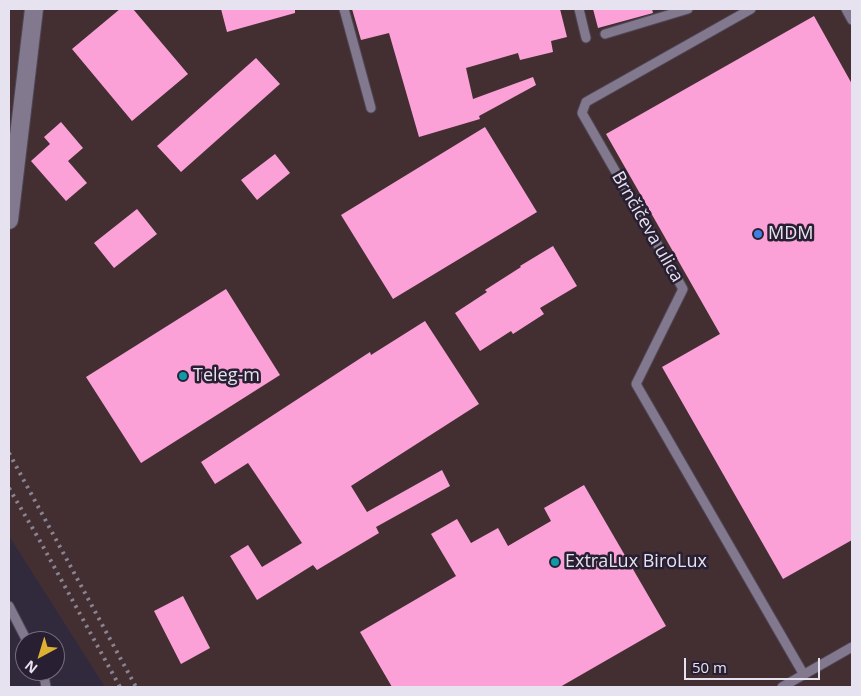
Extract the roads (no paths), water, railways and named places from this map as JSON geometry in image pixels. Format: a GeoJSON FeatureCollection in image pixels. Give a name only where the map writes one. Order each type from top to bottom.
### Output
{"type":"FeatureCollection","features":[{"type":"Feature","properties":{"kind":"street"},"geometry":{"type":"LineString","coordinates":[[9,220],[34,9]]}},
{"type":"Feature","properties":{"kind":"lane"},"geometry":{"type":"LineString","coordinates":[[344,9],[371,108]]}},
{"type":"Feature","properties":{"kind":"lane"},"geometry":{"type":"LineString","coordinates":[[578,9],[586,38]]}},
{"type":"Feature","properties":{"kind":"lane"},"geometry":{"type":"LineString","coordinates":[[604,34],[688,9]]}},
{"type":"Feature","properties":{"kind":"lane","name":"Brnčičeva ulica"},"geometry":{"type":"LineString","coordinates":[[751,9],[586,102],[582,113],[683,289],[636,384],[804,674]]}},
{"type":"Feature","properties":{"kind":"lane"},"geometry":{"type":"LineString","coordinates":[[846,9],[852,20]]}},
{"type":"Feature","properties":{"kind":"lane"},"geometry":{"type":"LineString","coordinates":[[9,606],[22,631]]}},
{"type":"Feature","properties":{"kind":"lane"},"geometry":{"type":"LineString","coordinates":[[782,687],[852,647]]}},
{"type":"Feature","properties":{"kind":"railway"},"geometry":{"type":"LineString","coordinates":[[9,453],[136,687]]}},
{"type":"Feature","properties":{"kind":"railway"},"geometry":{"type":"LineString","coordinates":[[9,488],[120,687]]}},
{"type":"Feature","properties":{"kind":"place","name":"MDM"},"geometry":{"type":"Point","coordinates":[758,234]}},
{"type":"Feature","properties":{"kind":"place","name":"Teleg-m"},"geometry":{"type":"Point","coordinates":[183,376]}},
{"type":"Feature","properties":{"kind":"place","name":"ExtraLux BiroLux"},"geometry":{"type":"Point","coordinates":[555,562]}}]}
